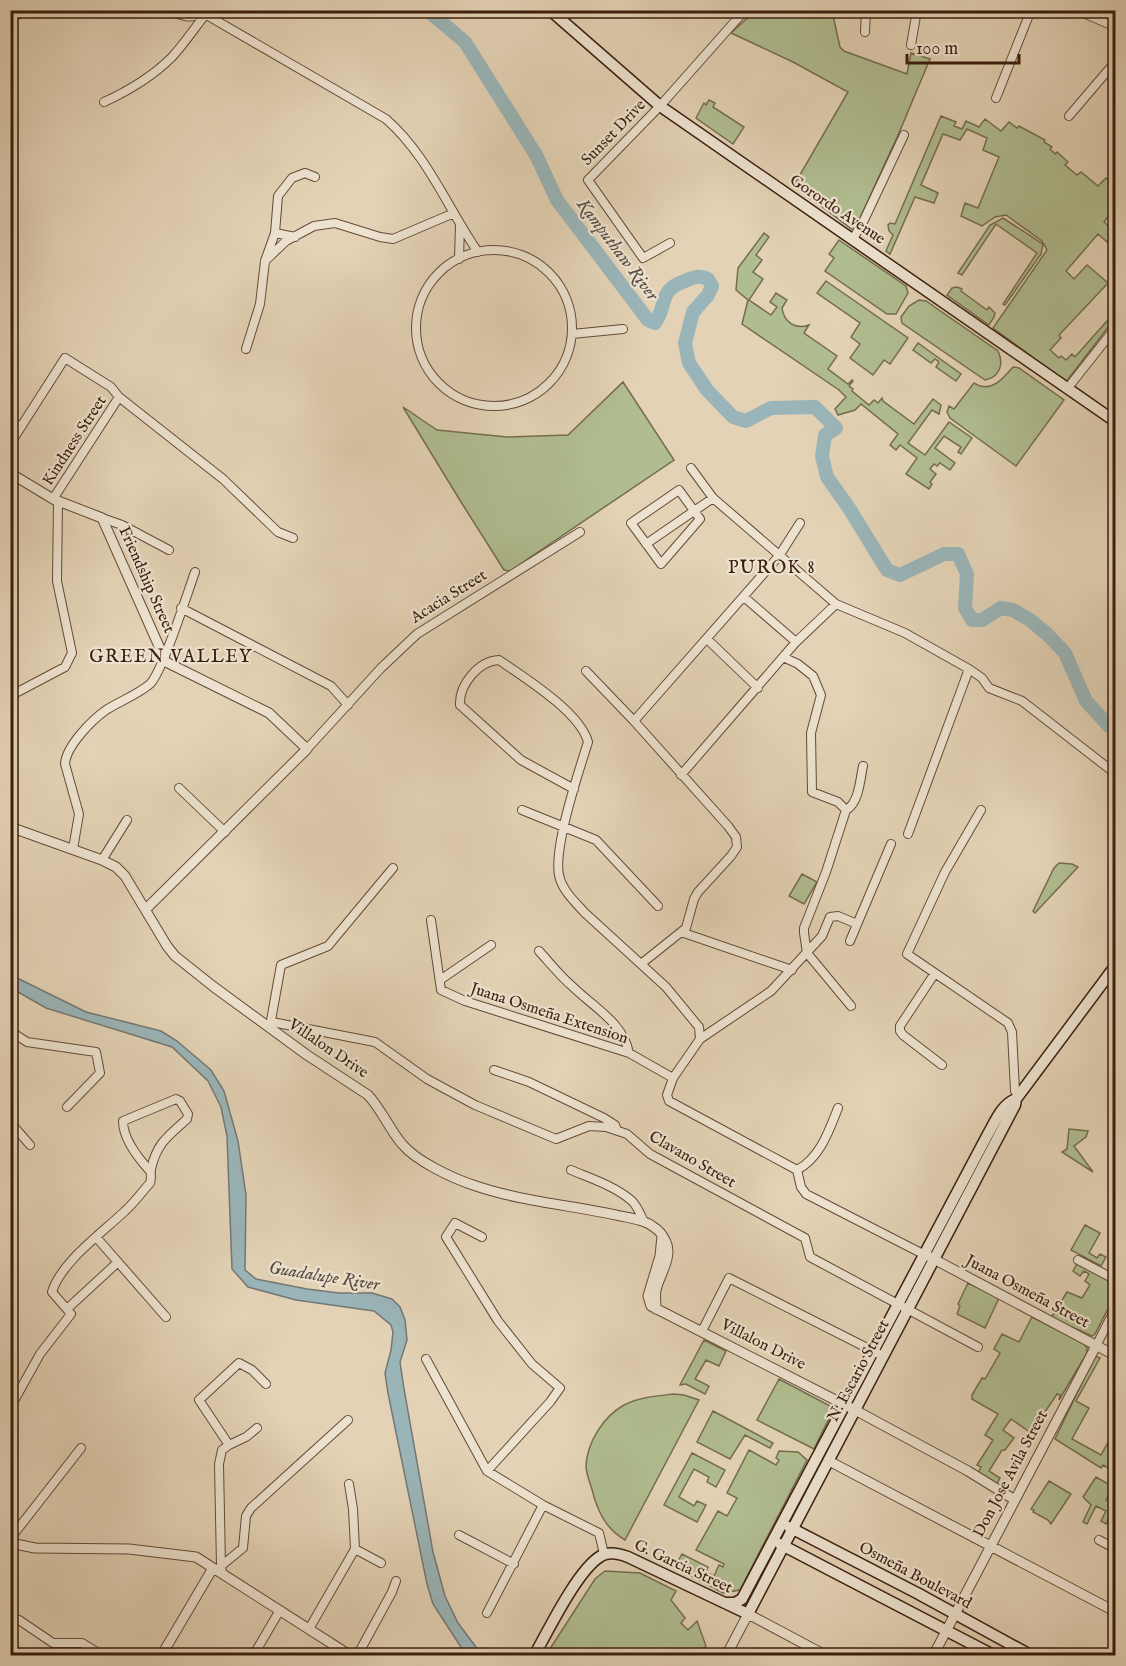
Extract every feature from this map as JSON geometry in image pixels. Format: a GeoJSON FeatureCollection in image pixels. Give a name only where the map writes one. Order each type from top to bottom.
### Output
{"type":"FeatureCollection","features":[{"type":"Feature","properties":{"kind":"main road","name":"Gorordo Avenue"},"geometry":{"type":"LineString","coordinates":[[550,10],[660,105],[1116,422]]}},
{"type":"Feature","properties":{"kind":"main road","name":"N. Escario Street"},"geometry":{"type":"LineString","coordinates":[[748,1614],[779,1544],[903,1308],[991,1129],[1009,1102],[1017,1097],[1116,965]]}},
{"type":"Feature","properties":{"kind":"main road","name":"N. Escario Street"},"geometry":{"type":"LineString","coordinates":[[788,1527],[828,1461],[850,1408]]}},
{"type":"Feature","properties":{"kind":"main road","name":"Osmeña Boulevard"},"geometry":{"type":"LineString","coordinates":[[788,1527],[1032,1656]]}},
{"type":"Feature","properties":{"kind":"main road","name":"N. Escario Street"},"geometry":{"type":"LineString","coordinates":[[724,1603],[735,1603],[742,1599],[779,1544]]}},
{"type":"Feature","properties":{"kind":"main road","name":"Osmeña Boulevard"},"geometry":{"type":"LineString","coordinates":[[779,1544],[995,1656]]}},
{"type":"Feature","properties":{"kind":"main road","name":"G. Garcia Street"},"geometry":{"type":"LineString","coordinates":[[604,1554],[613,1553],[628,1557],[748,1614]]}},
{"type":"Feature","properties":{"kind":"main road"},"geometry":{"type":"LineString","coordinates":[[534,1655],[570,1593],[592,1564],[604,1554]]}},
{"type":"Feature","properties":{"kind":"street"},"geometry":{"type":"LineString","coordinates":[[10,17],[28,10]]}},
{"type":"Feature","properties":{"kind":"street","name":"Sunset Drive"},"geometry":{"type":"LineString","coordinates":[[670,243],[643,258],[588,180],[660,105],[745,10]]}},
{"type":"Feature","properties":{"kind":"street"},"geometry":{"type":"LineString","coordinates":[[865,32],[866,10]]}},
{"type":"Feature","properties":{"kind":"street"},"geometry":{"type":"LineString","coordinates":[[910,45],[917,10]]}},
{"type":"Feature","properties":{"kind":"street"},"geometry":{"type":"LineString","coordinates":[[996,98],[1031,10]]}},
{"type":"Feature","properties":{"kind":"street"},"geometry":{"type":"LineString","coordinates":[[1077,10],[1116,27]]}},
{"type":"Feature","properties":{"kind":"street"},"geometry":{"type":"LineString","coordinates":[[174,11],[183,17],[197,16],[202,12]]}},
{"type":"Feature","properties":{"kind":"street"},"geometry":{"type":"LineString","coordinates":[[104,102],[155,72],[172,57],[202,12]]}},
{"type":"Feature","properties":{"kind":"street"},"geometry":{"type":"LineString","coordinates":[[202,12],[386,119],[401,132],[436,180],[460,225],[478,252]]}},
{"type":"Feature","properties":{"kind":"street"},"geometry":{"type":"LineString","coordinates":[[1069,116],[1116,61]]}},
{"type":"Feature","properties":{"kind":"street"},"geometry":{"type":"LineString","coordinates":[[853,239],[904,135]]}},
{"type":"Feature","properties":{"kind":"street"},"geometry":{"type":"LineString","coordinates":[[246,349],[260,304],[265,261],[275,233],[278,196],[292,178],[305,173],[315,177]]}},
{"type":"Feature","properties":{"kind":"street"},"geometry":{"type":"LineString","coordinates":[[265,261],[279,246],[314,226],[335,223],[380,237],[393,238],[454,213]]}},
{"type":"Feature","properties":{"kind":"street"},"geometry":{"type":"LineString","coordinates":[[459,259],[460,225]]}},
{"type":"Feature","properties":{"kind":"street"},"geometry":{"type":"LineString","coordinates":[[275,233],[295,237]]}},
{"type":"Feature","properties":{"kind":"street"},"geometry":{"type":"LineString","coordinates":[[497,250],[515,253],[532,260],[548,271],[560,285],[568,302],[572,321],[572,334],[566,357],[557,374],[544,388],[528,398],[501,406],[483,405],[464,400],[448,392],[429,371],[420,355],[416,336],[417,318],[422,299],[430,283],[443,269],[459,259],[478,252],[497,250]]}},
{"type":"Feature","properties":{"kind":"street"},"geometry":{"type":"LineString","coordinates":[[1067,389],[1116,327]]}},
{"type":"Feature","properties":{"kind":"street"},"geometry":{"type":"LineString","coordinates":[[572,334],[623,329]]}},
{"type":"Feature","properties":{"kind":"street"},"geometry":{"type":"LineString","coordinates":[[10,444],[65,358],[111,387],[119,397],[223,479],[278,532],[293,538]]}},
{"type":"Feature","properties":{"kind":"street","name":"Kindness Street"},"geometry":{"type":"LineString","coordinates":[[55,500],[119,397]]}},
{"type":"Feature","properties":{"kind":"street"},"geometry":{"type":"LineString","coordinates":[[10,420],[21,427]]}},
{"type":"Feature","properties":{"kind":"street"},"geometry":{"type":"LineString","coordinates":[[691,468],[713,498],[836,604],[905,633],[969,669],[982,678],[989,688],[1022,701],[1116,774]]}},
{"type":"Feature","properties":{"kind":"street","name":"Friendship Street"},"geometry":{"type":"LineString","coordinates":[[10,473],[55,500],[102,518],[164,657],[171,666],[269,713],[307,749]]}},
{"type":"Feature","properties":{"kind":"street"},"geometry":{"type":"LineString","coordinates":[[680,490],[700,519],[661,564],[646,544],[631,523],[680,490]]}},
{"type":"Feature","properties":{"kind":"street"},"geometry":{"type":"LineString","coordinates":[[646,544],[713,498]]}},
{"type":"Feature","properties":{"kind":"street"},"geometry":{"type":"LineString","coordinates":[[10,696],[65,667],[72,653],[57,581],[55,500]]}},
{"type":"Feature","properties":{"kind":"street"},"geometry":{"type":"LineString","coordinates":[[102,518],[122,525],[169,550]]}},
{"type":"Feature","properties":{"kind":"street"},"geometry":{"type":"LineString","coordinates":[[634,721],[779,556],[800,523]]}},
{"type":"Feature","properties":{"kind":"street","name":"Acacia Street"},"geometry":{"type":"LineString","coordinates":[[146,909],[307,749],[417,634],[580,532]]}},
{"type":"Feature","properties":{"kind":"street"},"geometry":{"type":"LineString","coordinates":[[73,849],[79,814],[65,758],[80,735],[104,711],[152,681],[164,657],[195,573]]}},
{"type":"Feature","properties":{"kind":"street"},"geometry":{"type":"LineString","coordinates":[[744,597],[796,642]]}},
{"type":"Feature","properties":{"kind":"street"},"geometry":{"type":"LineString","coordinates":[[681,775],[796,642],[836,604]]}},
{"type":"Feature","properties":{"kind":"street"},"geometry":{"type":"LineString","coordinates":[[182,608],[331,686],[348,705]]}},
{"type":"Feature","properties":{"kind":"street"},"geometry":{"type":"LineString","coordinates":[[707,639],[758,688]]}},
{"type":"Feature","properties":{"kind":"street"},"geometry":{"type":"LineString","coordinates":[[783,657],[798,664],[813,676],[821,695],[811,733],[812,792],[838,802],[846,810]]}},
{"type":"Feature","properties":{"kind":"street"},"geometry":{"type":"LineString","coordinates":[[574,789],[521,760],[460,705],[460,692],[482,664],[491,660],[499,660],[548,694],[584,731],[588,742],[564,828],[558,871],[564,888],[585,913],[666,987],[699,1027],[700,1039]]}},
{"type":"Feature","properties":{"kind":"street"},"geometry":{"type":"LineString","coordinates":[[908,834],[969,669]]}},
{"type":"Feature","properties":{"kind":"street"},"geometry":{"type":"LineString","coordinates":[[586,671],[634,721],[736,837],[737,847],[731,856],[694,899],[686,928],[641,964]]}},
{"type":"Feature","properties":{"kind":"street"},"geometry":{"type":"LineString","coordinates":[[851,1006],[807,953],[804,928],[826,872],[846,810],[851,808],[855,801],[863,766]]}},
{"type":"Feature","properties":{"kind":"street"},"geometry":{"type":"LineString","coordinates":[[179,788],[225,832]]}},
{"type":"Feature","properties":{"kind":"street"},"geometry":{"type":"LineString","coordinates":[[522,810],[596,840],[657,906]]}},
{"type":"Feature","properties":{"kind":"street"},"geometry":{"type":"LineString","coordinates":[[981,810],[945,872],[908,951],[909,957],[1008,1023],[1012,1032],[1017,1097]]}},
{"type":"Feature","properties":{"kind":"street"},"geometry":{"type":"LineString","coordinates":[[102,860],[127,820]]}},
{"type":"Feature","properties":{"kind":"street","name":"Villalon Drive"},"geometry":{"type":"LineString","coordinates":[[10,827],[116,867],[125,876],[166,946],[175,956],[368,1095],[406,1149],[441,1171],[495,1192],[581,1207],[644,1222],[655,1228],[665,1240],[668,1249],[656,1290],[656,1309],[850,1408],[968,1471],[1015,1500]]}},
{"type":"Feature","properties":{"kind":"street"},"geometry":{"type":"LineString","coordinates":[[850,941],[891,844]]}},
{"type":"Feature","properties":{"kind":"street"},"geometry":{"type":"LineString","coordinates":[[271,1025],[280,965],[328,946],[393,868]]}},
{"type":"Feature","properties":{"kind":"street"},"geometry":{"type":"LineString","coordinates":[[838,1108],[823,1144],[803,1168],[797,1170],[669,1101],[667,1095],[673,1078],[700,1039],[771,991],[822,936],[830,917],[838,916],[857,924]]}},
{"type":"Feature","properties":{"kind":"street"},"geometry":{"type":"LineString","coordinates":[[431,920],[436,966],[440,980],[491,945]]}},
{"type":"Feature","properties":{"kind":"street"},"geometry":{"type":"LineString","coordinates":[[681,932],[792,969]]}},
{"type":"Feature","properties":{"kind":"street"},"geometry":{"type":"LineString","coordinates":[[539,951],[570,985],[604,1013],[621,1031],[629,1053]]}},
{"type":"Feature","properties":{"kind":"street"},"geometry":{"type":"LineString","coordinates":[[935,973],[900,1026],[900,1030],[903,1035],[942,1065]]}},
{"type":"Feature","properties":{"kind":"street","name":"Juana Osmeña Extension"},"geometry":{"type":"LineString","coordinates":[[440,980],[441,990],[459,999],[629,1053],[673,1078]]}},
{"type":"Feature","properties":{"kind":"street","name":"Clavano Street"},"geometry":{"type":"LineString","coordinates":[[271,1025],[375,1042],[427,1079],[475,1105],[556,1139],[589,1126],[617,1130],[627,1134],[650,1154],[805,1238],[810,1257],[978,1347]]}},
{"type":"Feature","properties":{"kind":"street"},"geometry":{"type":"LineString","coordinates":[[10,1031],[27,1042],[96,1052],[100,1072],[67,1107]]}},
{"type":"Feature","properties":{"kind":"street"},"geometry":{"type":"LineString","coordinates":[[494,1070],[529,1082],[604,1118],[615,1125],[617,1130]]}},
{"type":"Feature","properties":{"kind":"street"},"geometry":{"type":"LineString","coordinates":[[10,1408],[40,1354],[71,1314],[52,1292],[54,1283],[150,1183],[152,1177],[150,1172],[123,1129],[123,1121],[176,1099],[180,1101],[188,1114],[186,1119],[161,1142],[150,1172]]}},
{"type":"Feature","properties":{"kind":"street"},"geometry":{"type":"LineString","coordinates":[[10,1122],[30,1145]]}},
{"type":"Feature","properties":{"kind":"street"},"geometry":{"type":"LineString","coordinates":[[571,1170],[603,1184],[630,1200],[637,1207],[644,1222]]}},
{"type":"Feature","properties":{"kind":"street"},"geometry":{"type":"LineString","coordinates":[[797,1170],[801,1187],[806,1194],[929,1257]]}},
{"type":"Feature","properties":{"kind":"street"},"geometry":{"type":"LineString","coordinates":[[482,1238],[455,1224],[446,1237],[498,1321],[532,1364],[560,1388],[487,1472]]}},
{"type":"Feature","properties":{"kind":"street"},"geometry":{"type":"LineString","coordinates":[[96,1237],[166,1317]]}},
{"type":"Feature","properties":{"kind":"street","name":"Juana Osmeña Street"},"geometry":{"type":"LineString","coordinates":[[929,1257],[1116,1356]]}},
{"type":"Feature","properties":{"kind":"street"},"geometry":{"type":"LineString","coordinates":[[1078,1260],[1116,1280]]}},
{"type":"Feature","properties":{"kind":"street"},"geometry":{"type":"LineString","coordinates":[[67,1310],[118,1262]]}},
{"type":"Feature","properties":{"kind":"street"},"geometry":{"type":"LineString","coordinates":[[702,1331],[729,1278],[879,1353]]}},
{"type":"Feature","properties":{"kind":"street","name":"Don Jose Avila Street"},"geometry":{"type":"LineString","coordinates":[[933,1656],[1116,1307]]}},
{"type":"Feature","properties":{"kind":"street"},"geometry":{"type":"LineString","coordinates":[[426,1359],[487,1472],[543,1505],[599,1533],[604,1554]]}},
{"type":"Feature","properties":{"kind":"street"},"geometry":{"type":"LineString","coordinates":[[229,1445],[199,1400],[239,1363],[255,1373],[266,1384]]}},
{"type":"Feature","properties":{"kind":"street"},"geometry":{"type":"LineString","coordinates":[[161,1656],[219,1569],[243,1548],[246,1516],[251,1508],[348,1420]]}},
{"type":"Feature","properties":{"kind":"street"},"geometry":{"type":"LineString","coordinates":[[219,1569],[219,1464],[222,1450],[257,1428]]}},
{"type":"Feature","properties":{"kind":"street"},"geometry":{"type":"LineString","coordinates":[[81,1448],[10,1541],[35,1548],[102,1548],[153,1551],[196,1557],[219,1569],[347,1655]]}},
{"type":"Feature","properties":{"kind":"street"},"geometry":{"type":"LineString","coordinates":[[828,1461],[1116,1612]]}},
{"type":"Feature","properties":{"kind":"street"},"geometry":{"type":"LineString","coordinates":[[309,1629],[355,1549],[349,1484]]}},
{"type":"Feature","properties":{"kind":"street"},"geometry":{"type":"LineString","coordinates":[[487,1613],[543,1505]]}},
{"type":"Feature","properties":{"kind":"street"},"geometry":{"type":"LineString","coordinates":[[459,1535],[514,1564]]}},
{"type":"Feature","properties":{"kind":"street"},"geometry":{"type":"LineString","coordinates":[[1099,1540],[1116,1549]]}},
{"type":"Feature","properties":{"kind":"street"},"geometry":{"type":"LineString","coordinates":[[355,1549],[381,1563]]}},
{"type":"Feature","properties":{"kind":"street"},"geometry":{"type":"LineString","coordinates":[[357,1656],[396,1581]]}},
{"type":"Feature","properties":{"kind":"street"},"geometry":{"type":"LineString","coordinates":[[253,1656],[280,1610]]}},
{"type":"Feature","properties":{"kind":"street"},"geometry":{"type":"LineString","coordinates":[[748,1614],[827,1656]]}},
{"type":"Feature","properties":{"kind":"street","name":"N. Escario Street"},"geometry":{"type":"LineString","coordinates":[[726,1656],[748,1614]]}},
{"type":"Feature","properties":{"kind":"street"},"geometry":{"type":"LineString","coordinates":[[19,1620],[52,1643],[82,1643],[103,1656]]}},
{"type":"Feature","properties":{"kind":"green space"},"geometry":{"type":"Polygon","coordinates":[[[755,11],[832,11],[840,47],[844,51],[907,74],[911,53],[930,59],[854,231],[794,185],[848,92],[793,62],[731,33],[755,11]]]}},
{"type":"Feature","properties":{"kind":"green space"},"geometry":{"type":"Polygon","coordinates":[[[709,100],[715,103],[713,107],[744,127],[733,144],[696,118],[704,103],[706,105],[709,100]]]}},
{"type":"Feature","properties":{"kind":"green space"},"geometry":{"type":"Polygon","coordinates":[[[941,116],[956,122],[954,126],[962,129],[966,121],[979,127],[985,119],[1001,131],[1009,122],[1045,140],[1044,142],[1052,147],[1050,149],[1068,162],[1065,165],[1077,175],[1081,172],[1098,186],[1106,178],[1115,183],[1115,207],[1104,222],[1115,232],[1107,242],[1098,234],[1066,271],[1074,279],[1087,265],[1108,283],[1059,335],[1061,338],[1050,350],[1059,358],[1061,356],[1066,360],[1072,354],[1075,357],[1115,312],[1115,318],[1066,382],[993,328],[1047,250],[1042,241],[1006,215],[995,217],[982,226],[961,216],[965,203],[978,208],[999,157],[983,150],[987,138],[967,129],[960,140],[943,134],[921,185],[938,193],[934,203],[915,197],[890,254],[886,251],[893,235],[888,225],[895,224],[941,116]]]}},
{"type":"Feature","properties":{"kind":"green space"},"geometry":{"type":"Polygon","coordinates":[[[1003,218],[1043,244],[1041,254],[1005,305],[1003,304],[1037,253],[996,224],[962,275],[958,273],[990,225],[1003,218]]]}},
{"type":"Feature","properties":{"kind":"green space"},"geometry":{"type":"Polygon","coordinates":[[[764,233],[769,237],[756,255],[762,260],[753,272],[763,279],[749,300],[771,315],[777,307],[770,302],[776,293],[787,300],[782,308],[788,321],[795,326],[809,325],[804,333],[837,356],[828,369],[848,384],[852,380],[849,386],[853,389],[852,391],[869,405],[874,400],[878,403],[882,398],[914,424],[933,399],[941,405],[939,414],[932,410],[908,443],[925,455],[949,422],[972,438],[961,454],[958,452],[961,447],[944,436],[935,448],[955,463],[950,470],[940,463],[937,466],[934,464],[930,469],[936,474],[930,482],[932,484],[929,489],[906,474],[917,458],[900,445],[896,450],[890,445],[898,434],[861,404],[855,410],[838,415],[835,409],[846,397],[839,390],[742,324],[748,300],[736,290],[738,268],[764,233]]]}},
{"type":"Feature","properties":{"kind":"green space"},"geometry":{"type":"Polygon","coordinates":[[[839,240],[906,286],[908,293],[896,314],[887,314],[825,271],[834,258],[829,254],[839,240]]]}},
{"type":"Feature","properties":{"kind":"green space"},"geometry":{"type":"Polygon","coordinates":[[[826,281],[908,338],[890,364],[884,360],[873,375],[850,358],[860,344],[851,337],[860,323],[817,293],[826,281]]]}},
{"type":"Feature","properties":{"kind":"green space"},"geometry":{"type":"Polygon","coordinates":[[[957,287],[987,310],[989,307],[995,313],[989,325],[947,295],[952,288],[957,287]]]}},
{"type":"Feature","properties":{"kind":"green space"},"geometry":{"type":"Polygon","coordinates":[[[919,300],[926,301],[998,351],[1001,361],[997,373],[985,380],[902,323],[901,317],[909,306],[919,300]]]}},
{"type":"Feature","properties":{"kind":"green space"},"geometry":{"type":"Polygon","coordinates":[[[918,343],[961,374],[956,381],[936,367],[939,362],[935,359],[931,363],[913,350],[918,343]]]}},
{"type":"Feature","properties":{"kind":"green space"},"geometry":{"type":"Polygon","coordinates":[[[1013,367],[1019,368],[1064,400],[1016,466],[950,418],[947,412],[949,406],[954,409],[974,383],[985,387],[996,384],[1013,367]]]}},
{"type":"Feature","properties":{"kind":"green space"},"geometry":{"type":"Polygon","coordinates":[[[623,382],[674,460],[510,571],[504,570],[403,407],[437,430],[507,437],[568,435],[623,382]]]}},
{"type":"Feature","properties":{"kind":"green space"},"geometry":{"type":"Polygon","coordinates":[[[1059,863],[1078,867],[1035,913],[1033,911],[1054,868],[1059,863]]]}},
{"type":"Feature","properties":{"kind":"green space"},"geometry":{"type":"Polygon","coordinates":[[[802,874],[817,882],[804,904],[789,896],[802,874]]]}},
{"type":"Feature","properties":{"kind":"green space"},"geometry":{"type":"Polygon","coordinates":[[[1069,1129],[1088,1131],[1086,1137],[1074,1146],[1093,1172],[1062,1152],[1067,1149],[1069,1129]]]}},
{"type":"Feature","properties":{"kind":"green space"},"geometry":{"type":"Polygon","coordinates":[[[1085,1225],[1100,1233],[1089,1253],[1097,1258],[1100,1254],[1106,1257],[1101,1266],[1071,1250],[1085,1225]]]}},
{"type":"Feature","properties":{"kind":"green space"},"geometry":{"type":"Polygon","coordinates":[[[1078,1262],[1115,1283],[1115,1295],[1092,1336],[1051,1318],[1067,1292],[1082,1298],[1090,1285],[1085,1281],[1089,1274],[1084,1271],[1080,1276],[1073,1271],[1078,1262]]]}},
{"type":"Feature","properties":{"kind":"green space"},"geometry":{"type":"Polygon","coordinates":[[[968,1283],[999,1298],[985,1328],[957,1314],[960,1306],[958,1304],[968,1283]]]}},
{"type":"Feature","properties":{"kind":"green space"},"geometry":{"type":"Polygon","coordinates":[[[1032,1317],[1084,1343],[1087,1353],[1059,1400],[1060,1395],[1057,1394],[1031,1433],[1011,1419],[1003,1430],[1014,1438],[1005,1450],[1002,1450],[989,1471],[1000,1478],[996,1485],[978,1473],[981,1467],[977,1465],[993,1440],[985,1435],[998,1414],[972,1399],[972,1395],[982,1378],[985,1379],[1000,1353],[994,1349],[1002,1334],[1019,1342],[1032,1317]]]}},
{"type":"Feature","properties":{"kind":"green space"},"geometry":{"type":"Polygon","coordinates":[[[704,1340],[726,1351],[719,1366],[706,1360],[695,1379],[709,1386],[705,1394],[686,1384],[680,1385],[704,1340]]]}},
{"type":"Feature","properties":{"kind":"green space"},"geometry":{"type":"Polygon","coordinates":[[[1095,1356],[1100,1358],[1076,1401],[1089,1408],[1072,1439],[1101,1455],[1111,1437],[1115,1437],[1115,1465],[1112,1470],[1103,1465],[1101,1468],[1055,1439],[1095,1356]]]}},
{"type":"Feature","properties":{"kind":"green space"},"geometry":{"type":"Polygon","coordinates":[[[779,1379],[834,1408],[814,1449],[757,1420],[779,1379]]]}},
{"type":"Feature","properties":{"kind":"green space"},"geometry":{"type":"Polygon","coordinates":[[[674,1394],[699,1400],[625,1540],[609,1527],[596,1504],[586,1470],[587,1457],[593,1439],[603,1423],[624,1405],[642,1399],[674,1394]]]}},
{"type":"Feature","properties":{"kind":"green space"},"geometry":{"type":"Polygon","coordinates":[[[713,1411],[773,1443],[770,1448],[745,1435],[730,1459],[697,1442],[713,1411]]]}},
{"type":"Feature","properties":{"kind":"green space"},"geometry":{"type":"Polygon","coordinates":[[[749,1450],[776,1465],[779,1460],[776,1458],[779,1451],[798,1452],[807,1460],[740,1590],[723,1593],[675,1567],[682,1554],[708,1567],[706,1572],[714,1576],[719,1565],[723,1567],[724,1564],[696,1550],[718,1511],[727,1516],[737,1498],[727,1493],[749,1450]]]}},
{"type":"Feature","properties":{"kind":"green space"},"geometry":{"type":"Polygon","coordinates":[[[692,1453],[725,1470],[716,1487],[707,1482],[709,1477],[694,1469],[679,1497],[694,1506],[697,1501],[706,1505],[697,1522],[664,1505],[692,1453]]]}},
{"type":"Feature","properties":{"kind":"green space"},"geometry":{"type":"Polygon","coordinates":[[[1096,1477],[1115,1488],[1115,1493],[1111,1492],[1106,1500],[1115,1506],[1106,1524],[1101,1521],[1106,1511],[1096,1506],[1087,1524],[1083,1522],[1091,1505],[1083,1497],[1096,1477]]]}},
{"type":"Feature","properties":{"kind":"green space"},"geometry":{"type":"Polygon","coordinates":[[[1049,1481],[1071,1494],[1051,1524],[1031,1509],[1049,1481]]]}},
{"type":"Feature","properties":{"kind":"green space"},"geometry":{"type":"Polygon","coordinates":[[[605,1571],[640,1573],[676,1591],[671,1600],[685,1618],[681,1623],[688,1630],[697,1621],[706,1646],[699,1655],[546,1655],[595,1579],[605,1571]]]}},
{"type":"Feature","properties":{"kind":"water"},"geometry":{"type":"Polygon","coordinates":[[[11,975],[86,1012],[161,1031],[177,1041],[211,1070],[224,1091],[238,1141],[246,1195],[245,1270],[256,1279],[307,1289],[339,1293],[372,1293],[392,1299],[400,1307],[405,1320],[407,1340],[400,1362],[433,1552],[445,1596],[458,1623],[482,1655],[466,1655],[433,1604],[427,1584],[385,1373],[391,1350],[393,1332],[391,1325],[374,1311],[296,1300],[248,1287],[232,1269],[227,1136],[221,1107],[208,1081],[172,1047],[46,1008],[11,988],[11,975]]]}},
{"type":"Feature","properties":{"kind":"waterway","name":"Kamputhaw River"},"geometry":{"type":"LineString","coordinates":[[427,10],[465,42],[536,155],[557,200],[648,320],[655,323],[667,293],[676,285],[696,277],[708,279],[712,286],[708,295],[693,312],[685,343],[689,363],[707,390],[733,417],[746,421],[771,408],[815,407],[836,428],[825,435],[822,456],[827,477],[887,570],[900,575],[944,554],[958,554],[967,574],[965,608],[972,620],[982,620],[1001,608],[1013,610],[1030,620],[1065,653],[1086,701],[1109,726],[1116,728]]}},
{"type":"Feature","properties":{"kind":"district","name":"PUROK 8"},"geometry":{"type":"Point","coordinates":[772,568]}},
{"type":"Feature","properties":{"kind":"district","name":"GREEN VALLEY"},"geometry":{"type":"Point","coordinates":[171,657]}},
{"type":"Feature","properties":{"kind":"water label","name":"Guadalupe River"},"geometry":{"type":"Point","coordinates":[324,1277]}}]}
